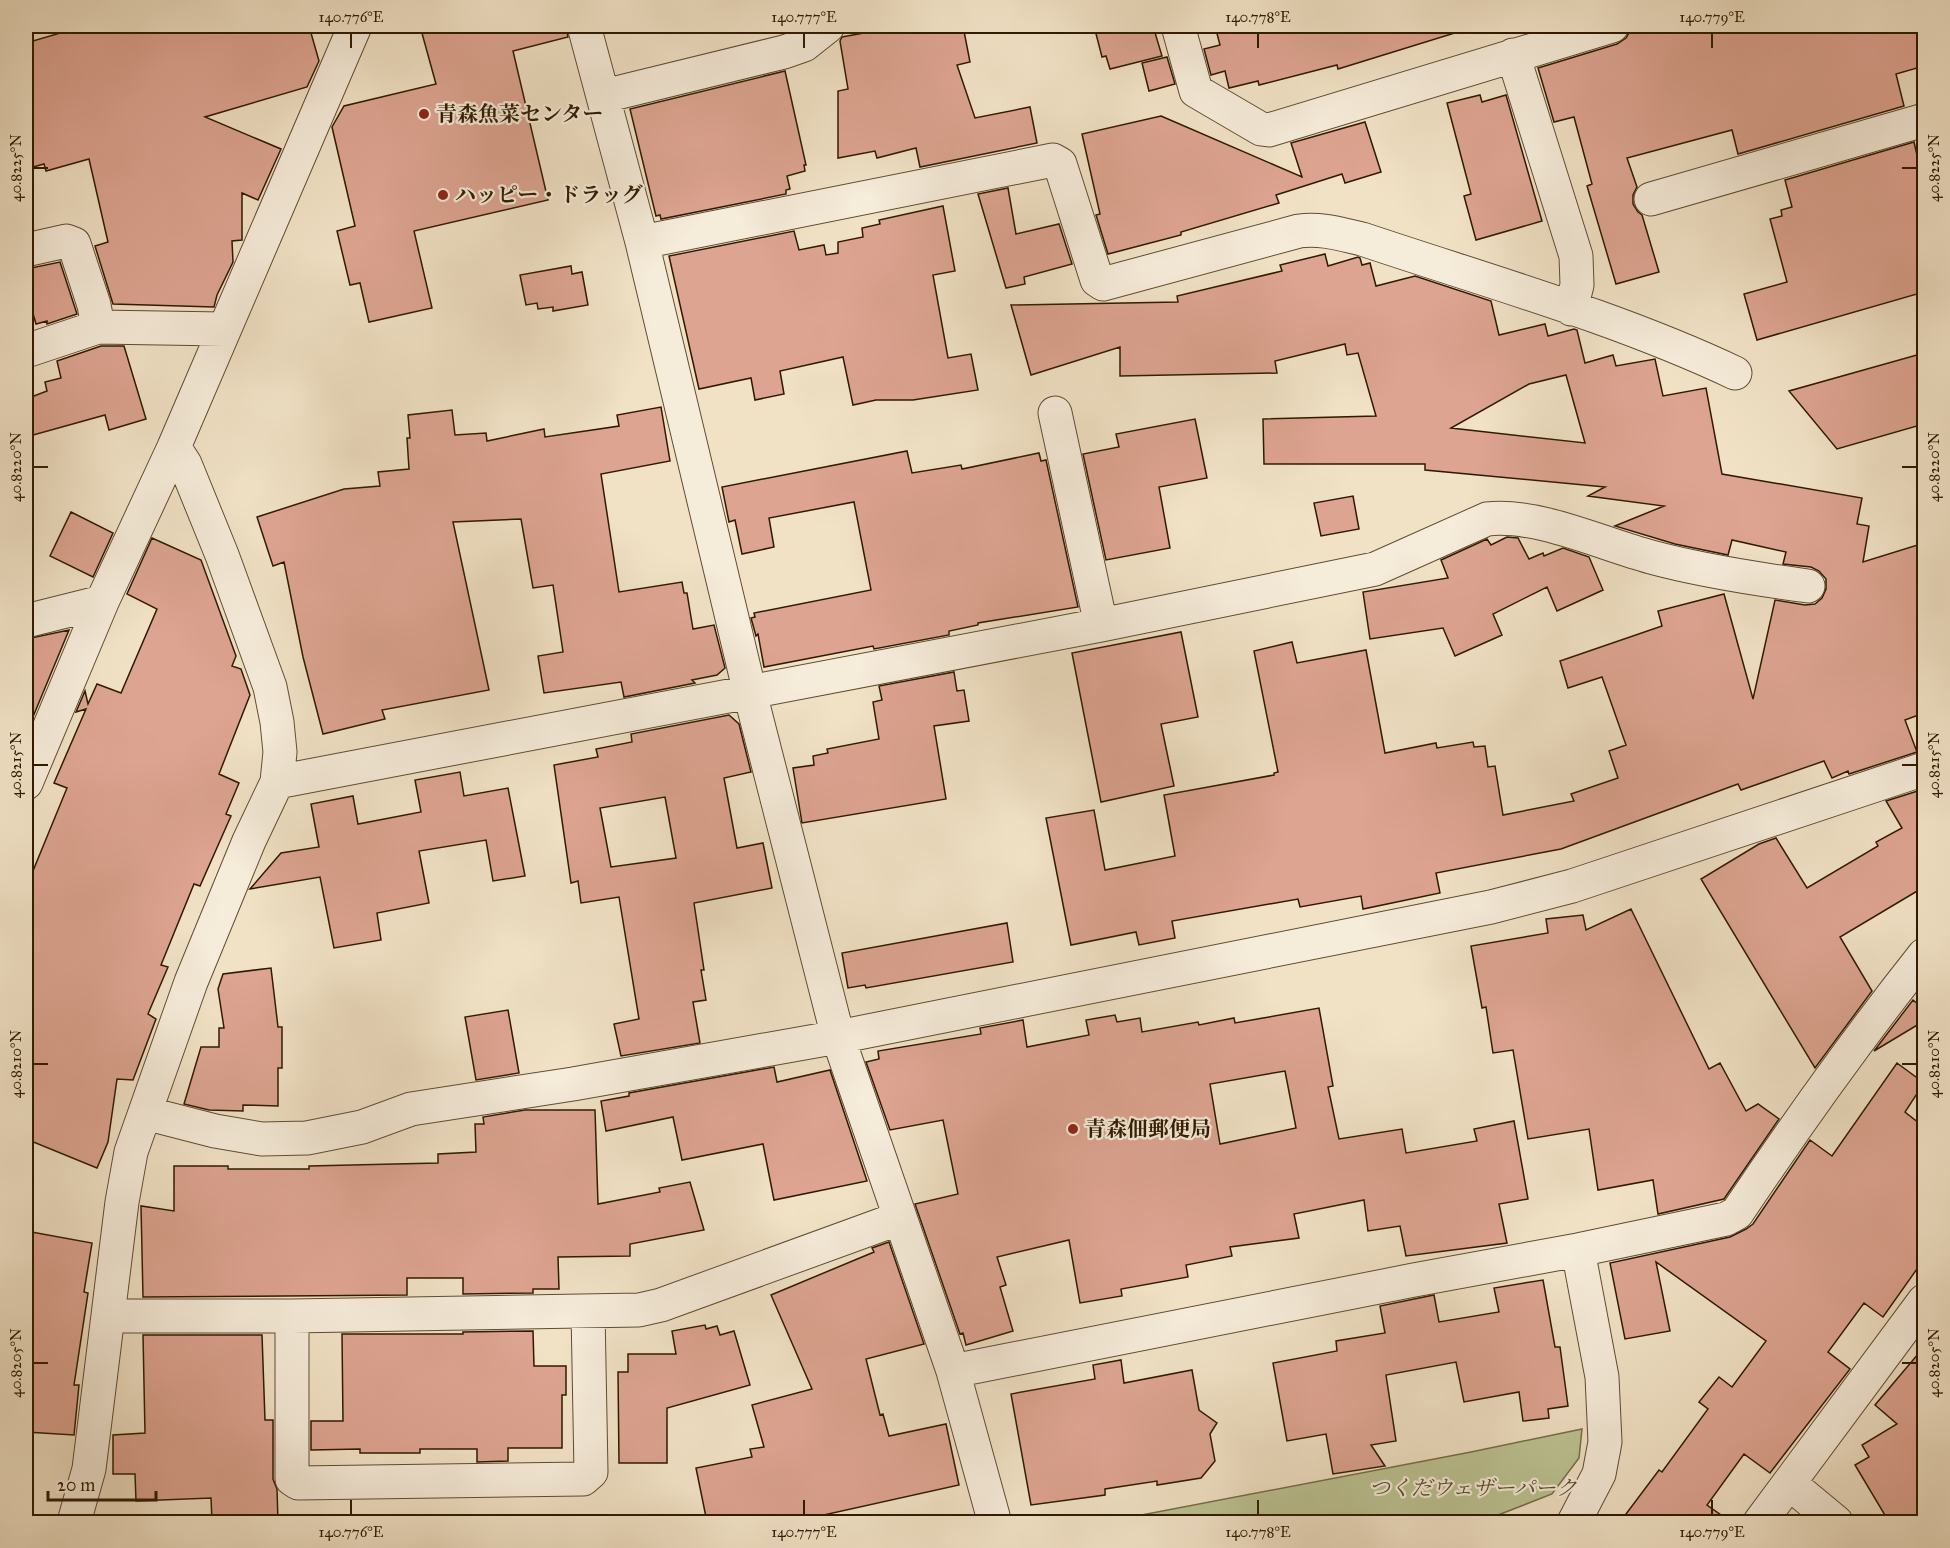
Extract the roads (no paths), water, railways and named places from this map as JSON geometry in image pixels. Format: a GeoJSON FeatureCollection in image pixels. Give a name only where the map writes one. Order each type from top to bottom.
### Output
{"type":"FeatureCollection","features":[{"type":"Feature","properties":{"kind":"street"},"geometry":{"type":"LineString","coordinates":[[26,783],[102,602],[174,447],[355,26]]}},
{"type":"Feature","properties":{"kind":"street"},"geometry":{"type":"LineString","coordinates":[[584,26],[642,242],[750,693],[838,1036],[953,1371],[993,1516],[989,1522]]}},
{"type":"Feature","properties":{"kind":"street"},"geometry":{"type":"LineString","coordinates":[[604,96],[784,52],[804,45],[828,26]]}},
{"type":"Feature","properties":{"kind":"street"},"geometry":{"type":"LineString","coordinates":[[1178,26],[1196,91],[1261,129],[1269,130],[1612,26]]}},
{"type":"Feature","properties":{"kind":"street"},"geometry":{"type":"LineString","coordinates":[[1512,55],[1576,256],[1577,285],[1571,309]]}},
{"type":"Feature","properties":{"kind":"street"},"geometry":{"type":"LineString","coordinates":[[1650,199],[1924,120]]}},
{"type":"Feature","properties":{"kind":"street"},"geometry":{"type":"LineString","coordinates":[[642,242],[1053,160],[1060,164],[1097,280],[1103,284],[1312,229],[1362,240],[1571,309],[1690,352],[1735,373]]}},
{"type":"Feature","properties":{"kind":"street"},"geometry":{"type":"LineString","coordinates":[[26,250],[66,241],[74,244],[94,305],[98,327]]}},
{"type":"Feature","properties":{"kind":"street"},"geometry":{"type":"LineString","coordinates":[[26,351],[98,327],[224,328]]}},
{"type":"Feature","properties":{"kind":"street"},"geometry":{"type":"LineString","coordinates":[[1055,413],[1101,625]]}},
{"type":"Feature","properties":{"kind":"street"},"geometry":{"type":"LineString","coordinates":[[74,1522],[89,1469],[122,1202],[131,1152],[195,971],[249,841],[277,782],[280,752],[270,687],[185,464],[174,447]]}},
{"type":"Feature","properties":{"kind":"street"},"geometry":{"type":"LineString","coordinates":[[277,782],[1101,625],[1376,569],[1487,519],[1503,517],[1553,528],[1652,557],[1719,572],[1808,586]]}},
{"type":"Feature","properties":{"kind":"street"},"geometry":{"type":"LineString","coordinates":[[26,621],[102,602]]}},
{"type":"Feature","properties":{"kind":"street"},"geometry":{"type":"LineString","coordinates":[[145,1113],[215,1131],[262,1139],[307,1138],[362,1127],[411,1109],[573,1084],[838,1036],[1491,907],[1536,896],[1610,874],[1924,770]]}},
{"type":"Feature","properties":{"kind":"street"},"geometry":{"type":"LineString","coordinates":[[953,1371],[1403,1282],[1578,1250],[1726,1219],[1737,1213],[1808,1110],[1924,955]]}},
{"type":"Feature","properties":{"kind":"street"},"geometry":{"type":"LineString","coordinates":[[108,1316],[291,1316],[639,1310],[661,1305],[900,1218]]}},
{"type":"Feature","properties":{"kind":"street"},"geometry":{"type":"LineString","coordinates":[[1574,1522],[1599,1474],[1605,1442],[1602,1377],[1578,1250]]}},
{"type":"Feature","properties":{"kind":"street"},"geometry":{"type":"LineString","coordinates":[[291,1316],[292,1479],[298,1483],[583,1479],[591,1472],[588,1311]]}},
{"type":"Feature","properties":{"kind":"street"},"geometry":{"type":"LineString","coordinates":[[1760,1522],[1853,1394],[1921,1313]]}},
{"type":"Feature","properties":{"kind":"street"},"geometry":{"type":"LineString","coordinates":[[1789,1483],[1836,1522]]}},
{"type":"Feature","properties":{"kind":"place","name":"青森魚菜センター"},"geometry":{"type":"Point","coordinates":[424,114]}},
{"type":"Feature","properties":{"kind":"place","name":"ハッピー・ドラッグ"},"geometry":{"type":"Point","coordinates":[443,195]}},
{"type":"Feature","properties":{"kind":"place","name":"青森佃郵便局"},"geometry":{"type":"Point","coordinates":[1073,1129]}},
{"type":"Feature","properties":{"kind":"park label","name":"つくだウェザーパーク"},"geometry":{"type":"Point","coordinates":[1473,1488]}}]}
